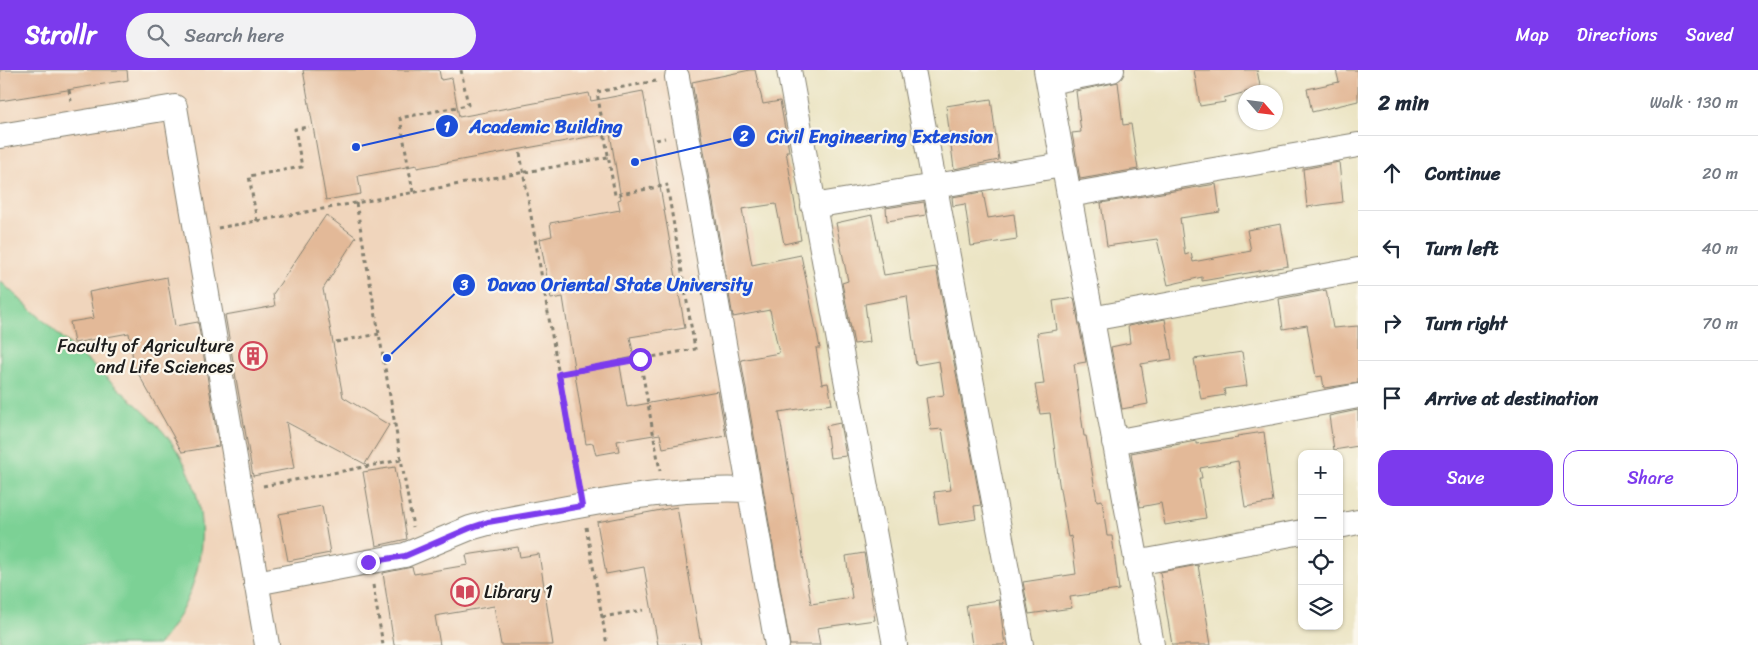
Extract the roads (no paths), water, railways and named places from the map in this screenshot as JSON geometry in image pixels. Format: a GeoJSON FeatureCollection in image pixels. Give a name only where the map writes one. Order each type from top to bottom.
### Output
{"type":"FeatureCollection","features":[{"type":"Feature","properties":{"kind":"street"},"geometry":{"type":"LineString","coordinates":[[789,70],[895,645]]}},
{"type":"Feature","properties":{"kind":"street"},"geometry":{"type":"LineString","coordinates":[[913,70],[1021,645]]}},
{"type":"Feature","properties":{"kind":"street"},"geometry":{"type":"LineString","coordinates":[[1112,70],[1048,76],[1152,645]]}},
{"type":"Feature","properties":{"kind":"street"},"geometry":{"type":"LineString","coordinates":[[678,77],[778,645]]}},
{"type":"Feature","properties":{"kind":"street"},"geometry":{"type":"LineString","coordinates":[[0,136],[175,107],[267,645]]}},
{"type":"Feature","properties":{"kind":"street"},"geometry":{"type":"LineString","coordinates":[[1069,195],[1358,144]]}},
{"type":"Feature","properties":{"kind":"street"},"geometry":{"type":"LineString","coordinates":[[814,206],[1063,165]]}},
{"type":"Feature","properties":{"kind":"street"},"geometry":{"type":"LineString","coordinates":[[1091,319],[1358,270]]}},
{"type":"Feature","properties":{"kind":"street"},"geometry":{"type":"LineString","coordinates":[[1114,442],[1358,396]]}},
{"type":"Feature","properties":{"kind":"street"},"geometry":{"type":"LineString","coordinates":[[256,583],[417,551],[457,533],[488,522],[663,491],[714,488],[750,490]]}},
{"type":"Feature","properties":{"kind":"street"},"geometry":{"type":"LineString","coordinates":[[1343,525],[1358,522]]}},
{"type":"Feature","properties":{"kind":"street"},"geometry":{"type":"LineString","coordinates":[[1136,563],[1298,533]]}},
{"type":"Feature","properties":{"kind":"place","name":"Academic Building"},"geometry":{"type":"Point","coordinates":[356,147]}},
{"type":"Feature","properties":{"kind":"place","name":"Civil Engineering Extension"},"geometry":{"type":"Point","coordinates":[635,162]}},
{"type":"Feature","properties":{"kind":"place","name":"Faculty of Agriculture and Life Sciences"},"geometry":{"type":"Point","coordinates":[253,356]}},
{"type":"Feature","properties":{"kind":"place","name":"Davao Oriental State University"},"geometry":{"type":"Point","coordinates":[387,358]}},
{"type":"Feature","properties":{"kind":"place","name":"Library 1"},"geometry":{"type":"Point","coordinates":[465,592]}}]}
